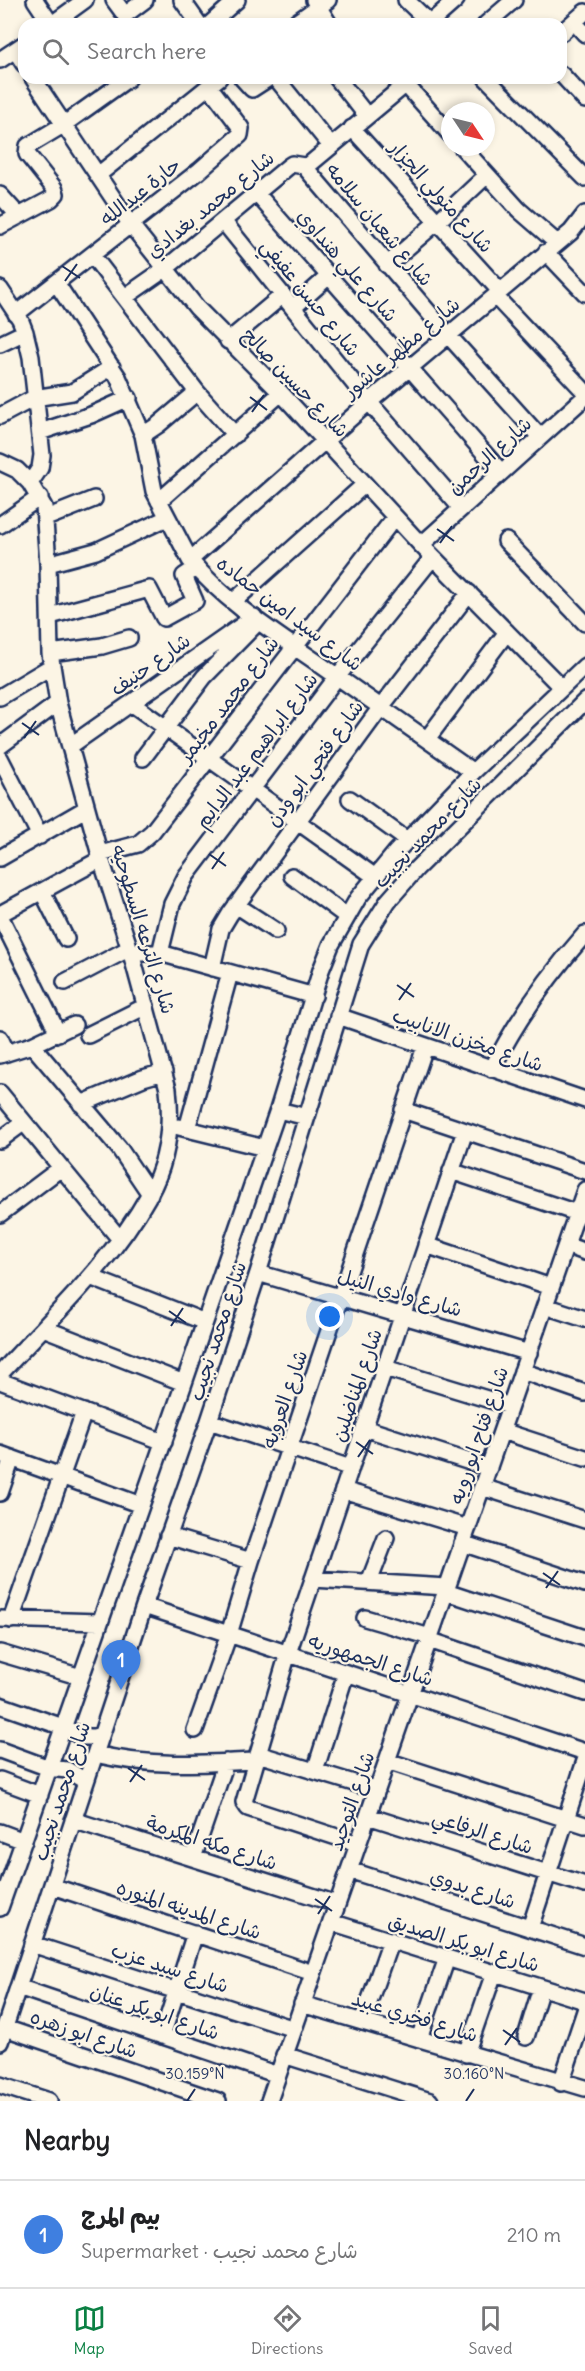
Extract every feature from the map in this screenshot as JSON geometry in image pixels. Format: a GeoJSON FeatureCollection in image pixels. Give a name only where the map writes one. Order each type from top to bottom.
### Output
{"type":"FeatureCollection","features":[{"type":"Feature","properties":{"kind":"street"},"geometry":{"type":"LineString","coordinates":[[35,0],[55,18]]}},
{"type":"Feature","properties":{"kind":"street"},"geometry":{"type":"LineString","coordinates":[[64,18],[85,0]]}},
{"type":"Feature","properties":{"kind":"street"},"geometry":{"type":"LineString","coordinates":[[114,0],[125,15],[145,0]]}},
{"type":"Feature","properties":{"kind":"street"},"geometry":{"type":"LineString","coordinates":[[182,0],[196,18]]}},
{"type":"Feature","properties":{"kind":"street"},"geometry":{"type":"LineString","coordinates":[[208,18],[237,0]]}},
{"type":"Feature","properties":{"kind":"street"},"geometry":{"type":"LineString","coordinates":[[406,0],[425,18]]}},
{"type":"Feature","properties":{"kind":"street"},"geometry":{"type":"LineString","coordinates":[[436,18],[456,0]]}},
{"type":"Feature","properties":{"kind":"street"},"geometry":{"type":"LineString","coordinates":[[493,18],[514,0]]}},
{"type":"Feature","properties":{"kind":"street"},"geometry":{"type":"LineString","coordinates":[[301,18],[320,2],[327,18]]}},
{"type":"Feature","properties":{"kind":"street"},"geometry":{"type":"LineString","coordinates":[[567,28],[579,17],[585,34]]}},
{"type":"Feature","properties":{"kind":"street"},"geometry":{"type":"LineString","coordinates":[[0,59],[18,48]]}},
{"type":"Feature","properties":{"kind":"street"},"geometry":{"type":"LineString","coordinates":[[567,80],[585,100]]}},
{"type":"Feature","properties":{"kind":"street","name":"شارع حسين صالح"},"geometry":{"type":"LineString","coordinates":[[37,84],[131,225],[206,319],[281,393],[421,545],[562,688]]}},
{"type":"Feature","properties":{"kind":"street"},"geometry":{"type":"LineString","coordinates":[[0,226],[51,199],[56,194],[54,188],[27,154],[31,143],[63,125],[110,84]]}},
{"type":"Feature","properties":{"kind":"street"},"geometry":{"type":"LineString","coordinates":[[98,175],[212,84]]}},
{"type":"Feature","properties":{"kind":"street","name":"حارة عبدالله"},"geometry":{"type":"LineString","coordinates":[[16,314],[131,225],[241,133],[241,128],[215,84]]}},
{"type":"Feature","properties":{"kind":"street"},"geometry":{"type":"LineString","coordinates":[[247,84],[254,89],[261,84]]}},
{"type":"Feature","properties":{"kind":"street"},"geometry":{"type":"LineString","coordinates":[[281,84],[332,146]]}},
{"type":"Feature","properties":{"kind":"street"},"geometry":{"type":"LineString","coordinates":[[342,84],[367,116]]}},
{"type":"Feature","properties":{"kind":"street","name":"شارع محمد بغدادي"},"geometry":{"type":"LineString","coordinates":[[125,297],[165,268],[292,164],[304,166],[310,164],[367,116],[400,84]]}},
{"type":"Feature","properties":{"kind":"street"},"geometry":{"type":"LineString","coordinates":[[406,84],[441,124]]}},
{"type":"Feature","properties":{"kind":"street"},"geometry":{"type":"LineString","coordinates":[[492,84],[585,178]]}},
{"type":"Feature","properties":{"kind":"street","name":"شارع متولي الجزار"},"geometry":{"type":"LineString","coordinates":[[352,129],[437,222],[585,392]]}},
{"type":"Feature","properties":{"kind":"street"},"geometry":{"type":"LineString","coordinates":[[470,156],[552,248],[585,293]]}},
{"type":"Feature","properties":{"kind":"street","name":"شارع شعبان سلامه"},"geometry":{"type":"LineString","coordinates":[[304,166],[387,265],[540,437]]}},
{"type":"Feature","properties":{"kind":"street"},"geometry":{"type":"LineString","coordinates":[[387,265],[487,175]]}},
{"type":"Feature","properties":{"kind":"street","name":"شارع علي هنداوي"},"geometry":{"type":"LineString","coordinates":[[257,194],[501,472]]}},
{"type":"Feature","properties":{"kind":"street"},"geometry":{"type":"LineString","coordinates":[[0,195],[19,216]]}},
{"type":"Feature","properties":{"kind":"street","name":"شارع مظهر عاشور"},"geometry":{"type":"LineString","coordinates":[[193,564],[324,441],[572,232],[585,214]]}},
{"type":"Feature","properties":{"kind":"street","name":"شارع حسن عفيفي"},"geometry":{"type":"LineString","coordinates":[[223,221],[369,402],[461,508]]}},
{"type":"Feature","properties":{"kind":"street"},"geometry":{"type":"LineString","coordinates":[[92,255],[197,392],[235,435]]}},
{"type":"Feature","properties":{"kind":"street"},"geometry":{"type":"LineString","coordinates":[[294,308],[330,275]]}},
{"type":"Feature","properties":{"kind":"street","name":"شارع سيد امين حماده"},"geometry":{"type":"LineString","coordinates":[[57,284],[129,398],[143,435],[152,482],[159,501],[193,564],[257,619],[473,772]]}},
{"type":"Feature","properties":{"kind":"street"},"geometry":{"type":"LineString","coordinates":[[0,289],[26,332],[31,357],[34,398],[40,432],[41,463],[30,483]]}},
{"type":"Feature","properties":{"kind":"street"},"geometry":{"type":"LineString","coordinates":[[228,341],[283,295]]}},
{"type":"Feature","properties":{"kind":"street"},"geometry":{"type":"LineString","coordinates":[[0,344],[26,332]]}},
{"type":"Feature","properties":{"kind":"street"},"geometry":{"type":"LineString","coordinates":[[0,416],[34,398],[69,394],[111,367]]}},
{"type":"Feature","properties":{"kind":"street"},"geometry":{"type":"LineString","coordinates":[[143,435],[158,426],[197,392]]}},
{"type":"Feature","properties":{"kind":"street"},"geometry":{"type":"LineString","coordinates":[[159,501],[281,393]]}},
{"type":"Feature","properties":{"kind":"street","name":"شارع الرحمن"},"geometry":{"type":"LineString","coordinates":[[421,545],[585,397]]}},
{"type":"Feature","properties":{"kind":"street"},"geometry":{"type":"LineString","coordinates":[[40,432],[91,415],[129,398]]}},
{"type":"Feature","properties":{"kind":"street","name":"شارع الترعه السطوحيه"},"geometry":{"type":"LineString","coordinates":[[0,462],[17,470],[30,483],[40,497],[46,518],[51,659],[58,703],[100,856],[130,950],[164,1072],[168,1089],[170,1125],[166,1148],[150,1194],[90,1277],[0,1374]]}},
{"type":"Feature","properties":{"kind":"street"},"geometry":{"type":"LineString","coordinates":[[234,601],[364,485]]}},
{"type":"Feature","properties":{"kind":"street"},"geometry":{"type":"LineString","coordinates":[[0,525],[40,497]]}},
{"type":"Feature","properties":{"kind":"street"},"geometry":{"type":"LineString","coordinates":[[46,518],[94,499]]}},
{"type":"Feature","properties":{"kind":"street","name":"شارع محمد مخيمر"},"geometry":{"type":"LineString","coordinates":[[0,915],[100,856],[142,842],[395,517]]}},
{"type":"Feature","properties":{"kind":"street"},"geometry":{"type":"LineString","coordinates":[[48,564],[96,551],[167,518]]}},
{"type":"Feature","properties":{"kind":"street"},"geometry":{"type":"LineString","coordinates":[[506,541],[585,624]]}},
{"type":"Feature","properties":{"kind":"street","name":"شارع ابراهيم عبد الدايم"},"geometry":{"type":"LineString","coordinates":[[160,953],[172,904],[179,888],[337,676],[433,557]]}},
{"type":"Feature","properties":{"kind":"street"},"geometry":{"type":"LineString","coordinates":[[50,616],[149,589],[165,618],[195,601],[184,576],[193,564]]}},
{"type":"Feature","properties":{"kind":"street","name":"شارع فتحي ابو ودن"},"geometry":{"type":"LineString","coordinates":[[212,968],[221,929],[236,905],[381,707],[469,594]]}},
{"type":"Feature","properties":{"kind":"street"},"geometry":{"type":"LineString","coordinates":[[143,758],[216,663],[257,619]]}},
{"type":"Feature","properties":{"kind":"street","name":"شارع حنيف"},"geometry":{"type":"LineString","coordinates":[[70,746],[257,619]]}},
{"type":"Feature","properties":{"kind":"street"},"geometry":{"type":"LineString","coordinates":[[427,739],[507,632]]}},
{"type":"Feature","properties":{"kind":"street"},"geometry":{"type":"LineString","coordinates":[[0,697],[51,659],[129,638]]}},
{"type":"Feature","properties":{"kind":"street","name":"شارع محمد نجيب"},"geometry":{"type":"LineString","coordinates":[[0,1908],[4,1883],[24,1841],[164,1442],[278,1110],[328,953],[346,916],[374,876],[473,772],[585,666]]}},
{"type":"Feature","properties":{"kind":"street","name":"شارع محمد نجيب"},"geometry":{"type":"LineString","coordinates":[[2,2036],[144,1606],[258,1273],[361,944],[374,922],[416,869],[585,701]]}},
{"type":"Feature","properties":{"kind":"street"},"geometry":{"type":"LineString","coordinates":[[0,746],[58,703]]}},
{"type":"Feature","properties":{"kind":"street"},"geometry":{"type":"LineString","coordinates":[[131,703],[374,876]]}},
{"type":"Feature","properties":{"kind":"street"},"geometry":{"type":"LineString","coordinates":[[0,758],[40,836]]}},
{"type":"Feature","properties":{"kind":"street"},"geometry":{"type":"LineString","coordinates":[[350,799],[407,840]]}},
{"type":"Feature","properties":{"kind":"street"},"geometry":{"type":"LineString","coordinates":[[0,858],[87,808]]}},
{"type":"Feature","properties":{"kind":"street"},"geometry":{"type":"LineString","coordinates":[[431,816],[451,834]]}},
{"type":"Feature","properties":{"kind":"street"},"geometry":{"type":"LineString","coordinates":[[292,876],[346,916]]}},
{"type":"Feature","properties":{"kind":"street"},"geometry":{"type":"LineString","coordinates":[[42,891],[66,939]]}},
{"type":"Feature","properties":{"kind":"street"},"geometry":{"type":"LineString","coordinates":[[236,905],[276,931]]}},
{"type":"Feature","properties":{"kind":"street"},"geometry":{"type":"LineString","coordinates":[[0,915],[58,1033]]}},
{"type":"Feature","properties":{"kind":"street"},"geometry":{"type":"LineString","coordinates":[[492,1069],[529,1004],[555,968],[585,934]]}},
{"type":"Feature","properties":{"kind":"street"},"geometry":{"type":"LineString","coordinates":[[65,982],[130,950],[160,953],[314,996]]}},
{"type":"Feature","properties":{"kind":"street"},"geometry":{"type":"LineString","coordinates":[[187,1129],[230,973]]}},
{"type":"Feature","properties":{"kind":"street"},"geometry":{"type":"LineString","coordinates":[[88,1035],[146,1006]]}},
{"type":"Feature","properties":{"kind":"street","name":"شارع مخزن الانابيب"},"geometry":{"type":"LineString","coordinates":[[338,1016],[582,1099]]}},
{"type":"Feature","properties":{"kind":"street"},"geometry":{"type":"LineString","coordinates":[[0,1038],[4,1054],[32,1045],[74,1025]]}},
{"type":"Feature","properties":{"kind":"street"},"geometry":{"type":"LineString","coordinates":[[32,1045],[119,1148],[150,1194]]}},
{"type":"Feature","properties":{"kind":"street","name":"شارع العروبه"},"geometry":{"type":"LineString","coordinates":[[195,1730],[425,1047]]}},
{"type":"Feature","properties":{"kind":"street"},"geometry":{"type":"LineString","coordinates":[[81,1104],[143,1078],[164,1072]]}},
{"type":"Feature","properties":{"kind":"street"},"geometry":{"type":"LineString","coordinates":[[582,1099],[585,1083]]}},
{"type":"Feature","properties":{"kind":"street"},"geometry":{"type":"LineString","coordinates":[[0,1094],[119,1238]]}},
{"type":"Feature","properties":{"kind":"street"},"geometry":{"type":"LineString","coordinates":[[278,1110],[307,1117]]}},
{"type":"Feature","properties":{"kind":"street"},"geometry":{"type":"LineString","coordinates":[[403,1110],[585,1171]]}},
{"type":"Feature","properties":{"kind":"street"},"geometry":{"type":"LineString","coordinates":[[0,1140],[23,1123]]}},
{"type":"Feature","properties":{"kind":"street"},"geometry":{"type":"LineString","coordinates":[[170,1125],[265,1148]]}},
{"type":"Feature","properties":{"kind":"street","name":"شارع المناضلين"},"geometry":{"type":"LineString","coordinates":[[358,1844],[246,1806],[244,1802],[288,1653],[465,1131]]}},
{"type":"Feature","properties":{"kind":"street"},"geometry":{"type":"LineString","coordinates":[[0,1214],[61,1168]]}},
{"type":"Feature","properties":{"kind":"street"},"geometry":{"type":"LineString","coordinates":[[451,1171],[577,1213]]}},
{"type":"Feature","properties":{"kind":"street","name":"شارع فتاح ابو رويه"},"geometry":{"type":"LineString","coordinates":[[410,1694],[585,1190]]}},
{"type":"Feature","properties":{"kind":"street"},"geometry":{"type":"LineString","coordinates":[[426,1245],[551,1287]]}},
{"type":"Feature","properties":{"kind":"street"},"geometry":{"type":"LineString","coordinates":[[566,1245],[585,1252]]}},
{"type":"Feature","properties":{"kind":"street","name":"شارع وادي النيل"},"geometry":{"type":"LineString","coordinates":[[258,1273],[529,1353]]}},
{"type":"Feature","properties":{"kind":"street"},"geometry":{"type":"LineString","coordinates":[[90,1277],[205,1322]]}},
{"type":"Feature","properties":{"kind":"street"},"geometry":{"type":"LineString","coordinates":[[545,1306],[585,1319]]}},
{"type":"Feature","properties":{"kind":"street"},"geometry":{"type":"LineString","coordinates":[[43,1328],[184,1383]]}},
{"type":"Feature","properties":{"kind":"street"},"geometry":{"type":"LineString","coordinates":[[385,1368],[510,1406]]}},
{"type":"Feature","properties":{"kind":"street"},"geometry":{"type":"LineString","coordinates":[[522,1371],[585,1393]]}},
{"type":"Feature","properties":{"kind":"street"},"geometry":{"type":"LineString","coordinates":[[0,1381],[164,1442]]}},
{"type":"Feature","properties":{"kind":"street"},"geometry":{"type":"LineString","coordinates":[[84,1412],[62,1476],[6,1620],[100,1622]]}},
{"type":"Feature","properties":{"kind":"street"},"geometry":{"type":"LineString","coordinates":[[209,1421],[351,1468]]}},
{"type":"Feature","properties":{"kind":"street"},"geometry":{"type":"LineString","coordinates":[[364,1428],[489,1468]]}},
{"type":"Feature","properties":{"kind":"street"},"geometry":{"type":"LineString","coordinates":[[502,1431],[585,1458]]}},
{"type":"Feature","properties":{"kind":"street"},"geometry":{"type":"LineString","coordinates":[[0,1493],[6,1456],[141,1505]]}},
{"type":"Feature","properties":{"kind":"street"},"geometry":{"type":"LineString","coordinates":[[482,1487],[585,1520]]}},
{"type":"Feature","properties":{"kind":"street"},"geometry":{"type":"LineString","coordinates":[[343,1490],[468,1528]]}},
{"type":"Feature","properties":{"kind":"street"},"geometry":{"type":"LineString","coordinates":[[168,1536],[251,1561]]}},
{"type":"Feature","properties":{"kind":"street"},"geometry":{"type":"LineString","coordinates":[[369,1582],[386,1538]]}},
{"type":"Feature","properties":{"kind":"street"},"geometry":{"type":"LineString","coordinates":[[462,1543],[585,1584]]}},
{"type":"Feature","properties":{"kind":"street"},"geometry":{"type":"LineString","coordinates":[[313,1579],[446,1590],[585,1638]]}},
{"type":"Feature","properties":{"kind":"street","name":"شارع الجمهوريه"},"geometry":{"type":"LineString","coordinates":[[144,1606],[585,1752]]}},
{"type":"Feature","properties":{"kind":"street"},"geometry":{"type":"LineString","coordinates":[[365,1618],[585,1693]]}},
{"type":"Feature","properties":{"kind":"street"},"geometry":{"type":"LineString","coordinates":[[0,1653],[81,1677]]}},
{"type":"Feature","properties":{"kind":"street"},"geometry":{"type":"LineString","coordinates":[[315,1771],[346,1673]]}},
{"type":"Feature","properties":{"kind":"street","name":"شارع التوحيد"},"geometry":{"type":"LineString","coordinates":[[269,2101],[410,1694]]}},
{"type":"Feature","properties":{"kind":"street"},"geometry":{"type":"LineString","coordinates":[[0,1705],[63,1727],[83,1737],[101,1735]]}},
{"type":"Feature","properties":{"kind":"street"},"geometry":{"type":"LineString","coordinates":[[0,1750],[50,1768],[75,1774],[85,1784]]}},
{"type":"Feature","properties":{"kind":"street"},"geometry":{"type":"LineString","coordinates":[[95,1754],[144,1763],[226,1762],[257,1757],[315,1771],[377,1790]]}},
{"type":"Feature","properties":{"kind":"street"},"geometry":{"type":"LineString","coordinates":[[387,1761],[585,1825]]}},
{"type":"Feature","properties":{"kind":"street"},"geometry":{"type":"LineString","coordinates":[[530,1928],[585,1761]]}},
{"type":"Feature","properties":{"kind":"street"},"geometry":{"type":"LineString","coordinates":[[194,1858],[226,1762]]}},
{"type":"Feature","properties":{"kind":"street"},"geometry":{"type":"LineString","coordinates":[[0,1779],[40,1795]]}},
{"type":"Feature","properties":{"kind":"street","name":"شارع الرفاعي"},"geometry":{"type":"LineString","coordinates":[[368,1816],[585,1885]]}},
{"type":"Feature","properties":{"kind":"street","name":"شارع مكه المكرمة"},"geometry":{"type":"LineString","coordinates":[[74,1820],[337,1904]]}},
{"type":"Feature","properties":{"kind":"street"},"geometry":{"type":"LineString","coordinates":[[0,1832],[24,1841]]}},
{"type":"Feature","properties":{"kind":"street","name":"شارع بدوي"},"geometry":{"type":"LineString","coordinates":[[349,1870],[585,1946]]}},
{"type":"Feature","properties":{"kind":"street","name":"شارع المدينه المنوره"},"geometry":{"type":"LineString","coordinates":[[52,1886],[313,1973]]}},
{"type":"Feature","properties":{"kind":"street","name":"شارع ابو بكر الصديق"},"geometry":{"type":"LineString","coordinates":[[331,1922],[585,2001]]}},
{"type":"Feature","properties":{"kind":"street"},"geometry":{"type":"LineString","coordinates":[[162,2036],[195,1934]]}},
{"type":"Feature","properties":{"kind":"street"},"geometry":{"type":"LineString","coordinates":[[362,2022],[391,1940]]}},
{"type":"Feature","properties":{"kind":"street","name":"شارع سيد عزب"},"geometry":{"type":"LineString","coordinates":[[33,1944],[294,2030]]}},
{"type":"Feature","properties":{"kind":"street"},"geometry":{"type":"LineString","coordinates":[[419,2039],[447,1958]]}},
{"type":"Feature","properties":{"kind":"street"},"geometry":{"type":"LineString","coordinates":[[466,2054],[495,1973]]}},
{"type":"Feature","properties":{"kind":"street","name":"شارع ابو بكر عنان"},"geometry":{"type":"LineString","coordinates":[[18,1987],[278,2075]]}},
{"type":"Feature","properties":{"kind":"street"},"geometry":{"type":"LineString","coordinates":[[526,2037],[541,1988]]}},
{"type":"Feature","properties":{"kind":"street","name":"شارع فخري عبيد"},"geometry":{"type":"LineString","coordinates":[[302,2004],[561,2083],[585,2088]]}},
{"type":"Feature","properties":{"kind":"street"},"geometry":{"type":"LineString","coordinates":[[561,2083],[585,2010]]}},
{"type":"Feature","properties":{"kind":"street","name":"شارع ابو زهره"},"geometry":{"type":"LineString","coordinates":[[2,2036],[218,2101]]}},
{"type":"Feature","properties":{"kind":"street"},"geometry":{"type":"LineString","coordinates":[[284,2055],[425,2100]]}},
{"type":"Feature","properties":{"kind":"street"},"geometry":{"type":"LineString","coordinates":[[0,2085],[48,2101]]}},
{"type":"Feature","properties":{"kind":"place","name":"بيم المرج"},"geometry":{"type":"Point","coordinates":[121,1690]}}]}
